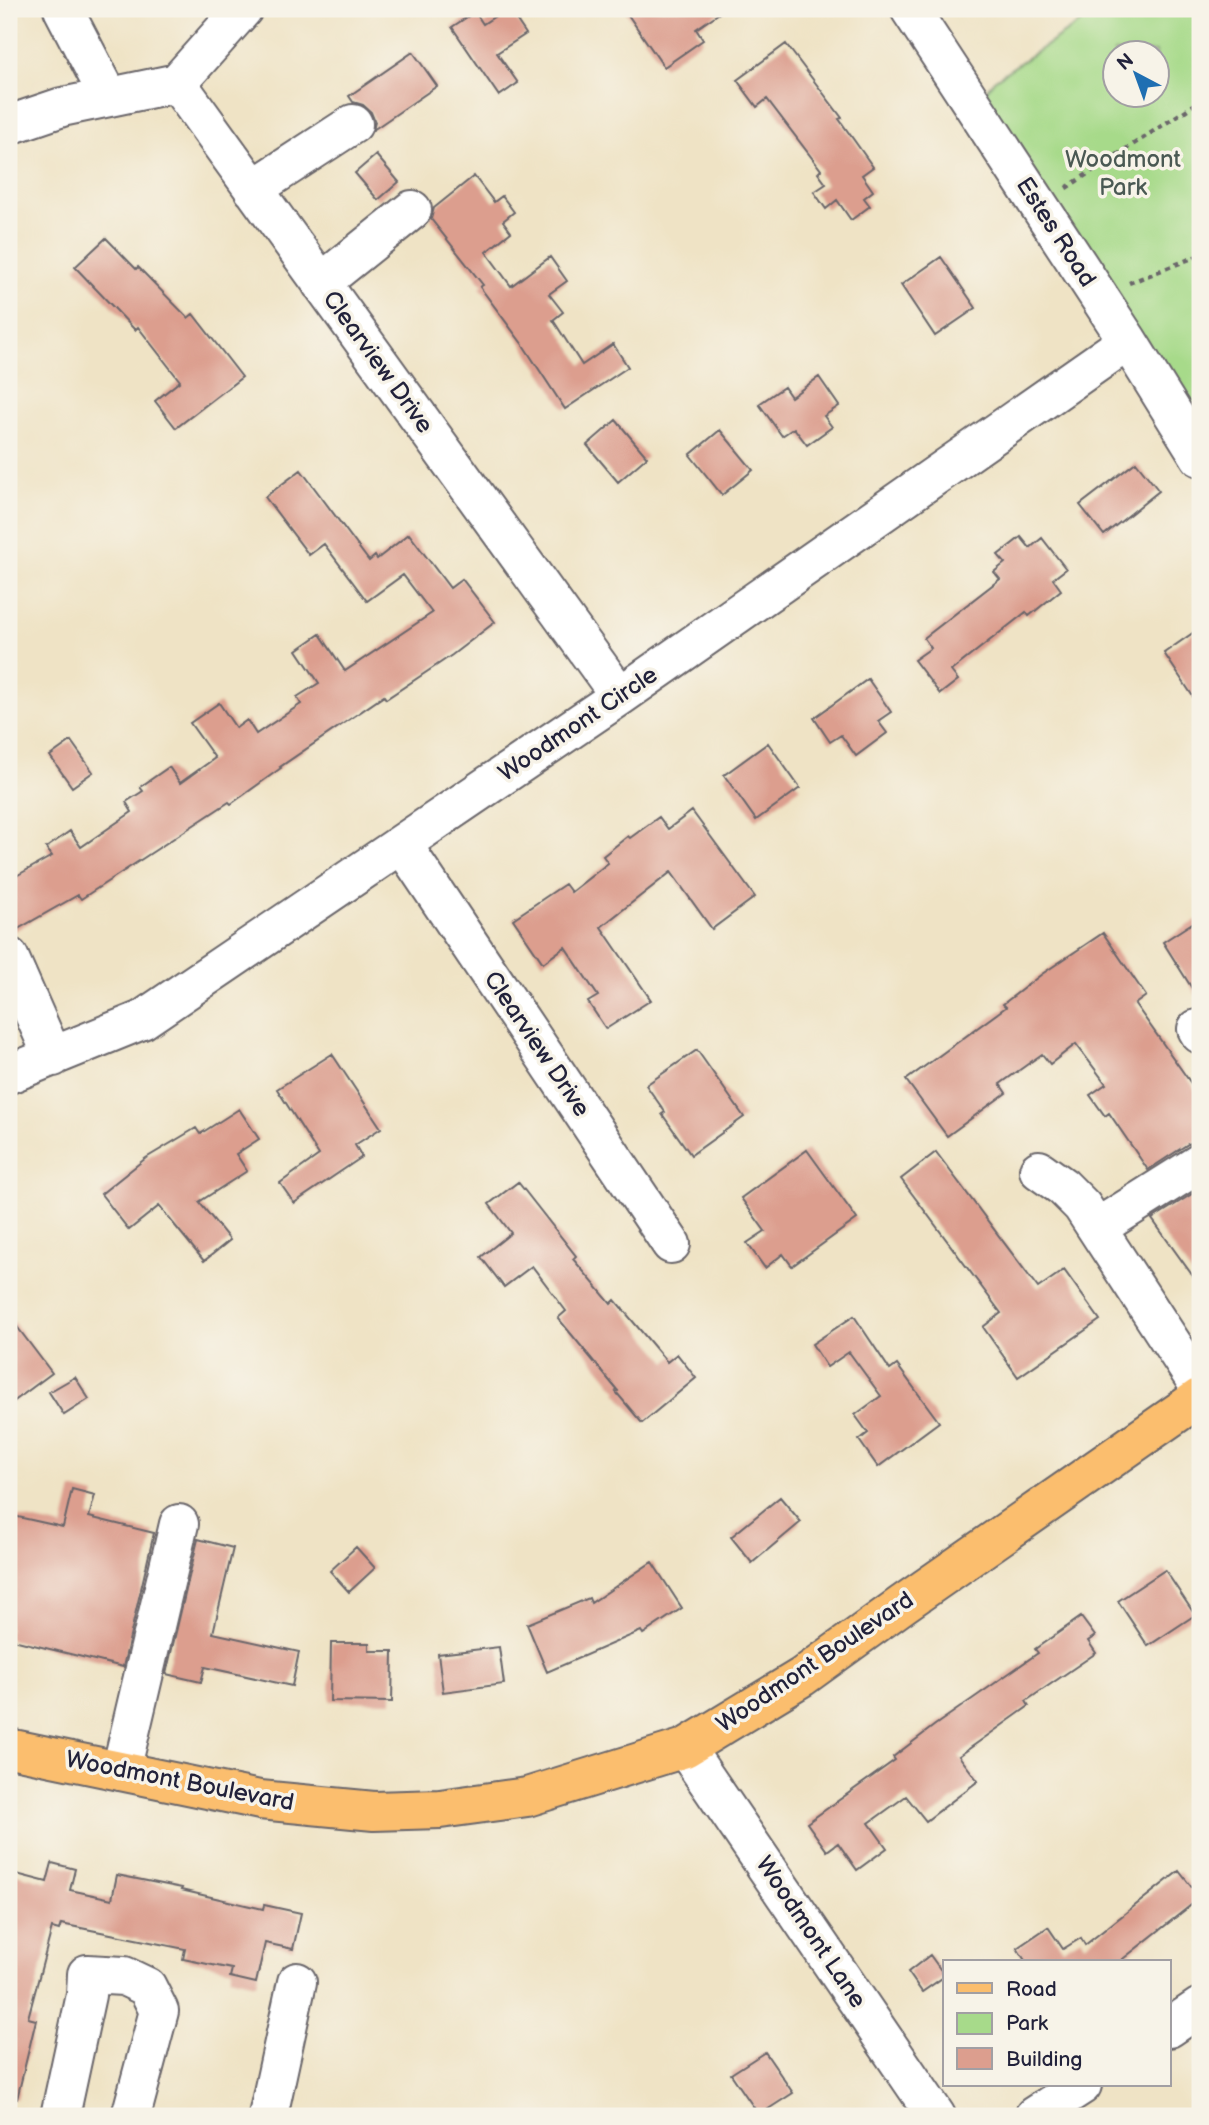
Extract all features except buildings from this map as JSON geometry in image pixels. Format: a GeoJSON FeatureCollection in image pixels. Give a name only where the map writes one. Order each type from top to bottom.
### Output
{"type":"FeatureCollection","features":[{"type":"Feature","properties":{"kind":"main road","name":"Woodmont Boulevard"},"geometry":{"type":"LineString","coordinates":[[9,1748],[260,1800],[374,1811],[440,1809],[527,1797],[685,1748],[802,1677],[1200,1397]]}},
{"type":"Feature","properties":{"kind":"street"},"geometry":{"type":"LineString","coordinates":[[63,9],[109,97]]}},
{"type":"Feature","properties":{"kind":"street"},"geometry":{"type":"LineString","coordinates":[[9,125],[62,107],[177,83],[243,9]]}},
{"type":"Feature","properties":{"kind":"street","name":"Estes Road"},"geometry":{"type":"LineString","coordinates":[[911,9],[1128,341],[1200,457]]}},
{"type":"Feature","properties":{"kind":"street","name":"Clearview Drive"},"geometry":{"type":"LineString","coordinates":[[177,83],[620,696]]}},
{"type":"Feature","properties":{"kind":"street"},"geometry":{"type":"LineString","coordinates":[[253,189],[353,124]]}},
{"type":"Feature","properties":{"kind":"street"},"geometry":{"type":"LineString","coordinates":[[321,283],[412,210]]}},
{"type":"Feature","properties":{"kind":"street","name":"Woodmont Circle"},"geometry":{"type":"LineString","coordinates":[[9,1074],[142,1020],[620,696],[1128,341]]}},
{"type":"Feature","properties":{"kind":"street","name":"Clearview Drive"},"geometry":{"type":"LineString","coordinates":[[402,844],[671,1244]]}},
{"type":"Feature","properties":{"kind":"street"},"geometry":{"type":"LineString","coordinates":[[9,957],[53,1057]]}},
{"type":"Feature","properties":{"kind":"street"},"geometry":{"type":"LineString","coordinates":[[1097,1228],[1200,1163]]}},
{"type":"Feature","properties":{"kind":"street"},"geometry":{"type":"LineString","coordinates":[[1039,1170],[1063,1187],[1082,1206],[1200,1387]]}},
{"type":"Feature","properties":{"kind":"street"},"geometry":{"type":"LineString","coordinates":[[121,1772],[178,1524]]}},
{"type":"Feature","properties":{"kind":"street","name":"Woodmont Lane"},"geometry":{"type":"LineString","coordinates":[[685,1748],[936,2116]]}},
{"type":"Feature","properties":{"kind":"street"},"geometry":{"type":"LineString","coordinates":[[60,2116],[86,1995],[87,1974],[124,1976],[146,1987],[159,2011],[131,2116]]}},
{"type":"Feature","properties":{"kind":"street"},"geometry":{"type":"LineString","coordinates":[[268,2116],[297,1982]]}},
{"type":"Feature","properties":{"kind":"street"},"geometry":{"type":"LineString","coordinates":[[1170,2027],[1200,2007]]}},
{"type":"Feature","properties":{"kind":"street"},"geometry":{"type":"LineString","coordinates":[[1034,2116],[1080,2086]]}},
{"type":"Feature","properties":{"kind":"path"},"geometry":{"type":"LineString","coordinates":[[1039,205],[1200,101]]}},
{"type":"Feature","properties":{"kind":"path"},"geometry":{"type":"LineString","coordinates":[[1121,286],[1200,255]]}},
{"type":"Feature","properties":{"kind":"green space","name":"Woodmont Park"},"geometry":{"type":"Polygon","coordinates":[[[1101,9],[1200,9],[1200,431],[982,97],[994,80],[1101,9]]]}}]}
